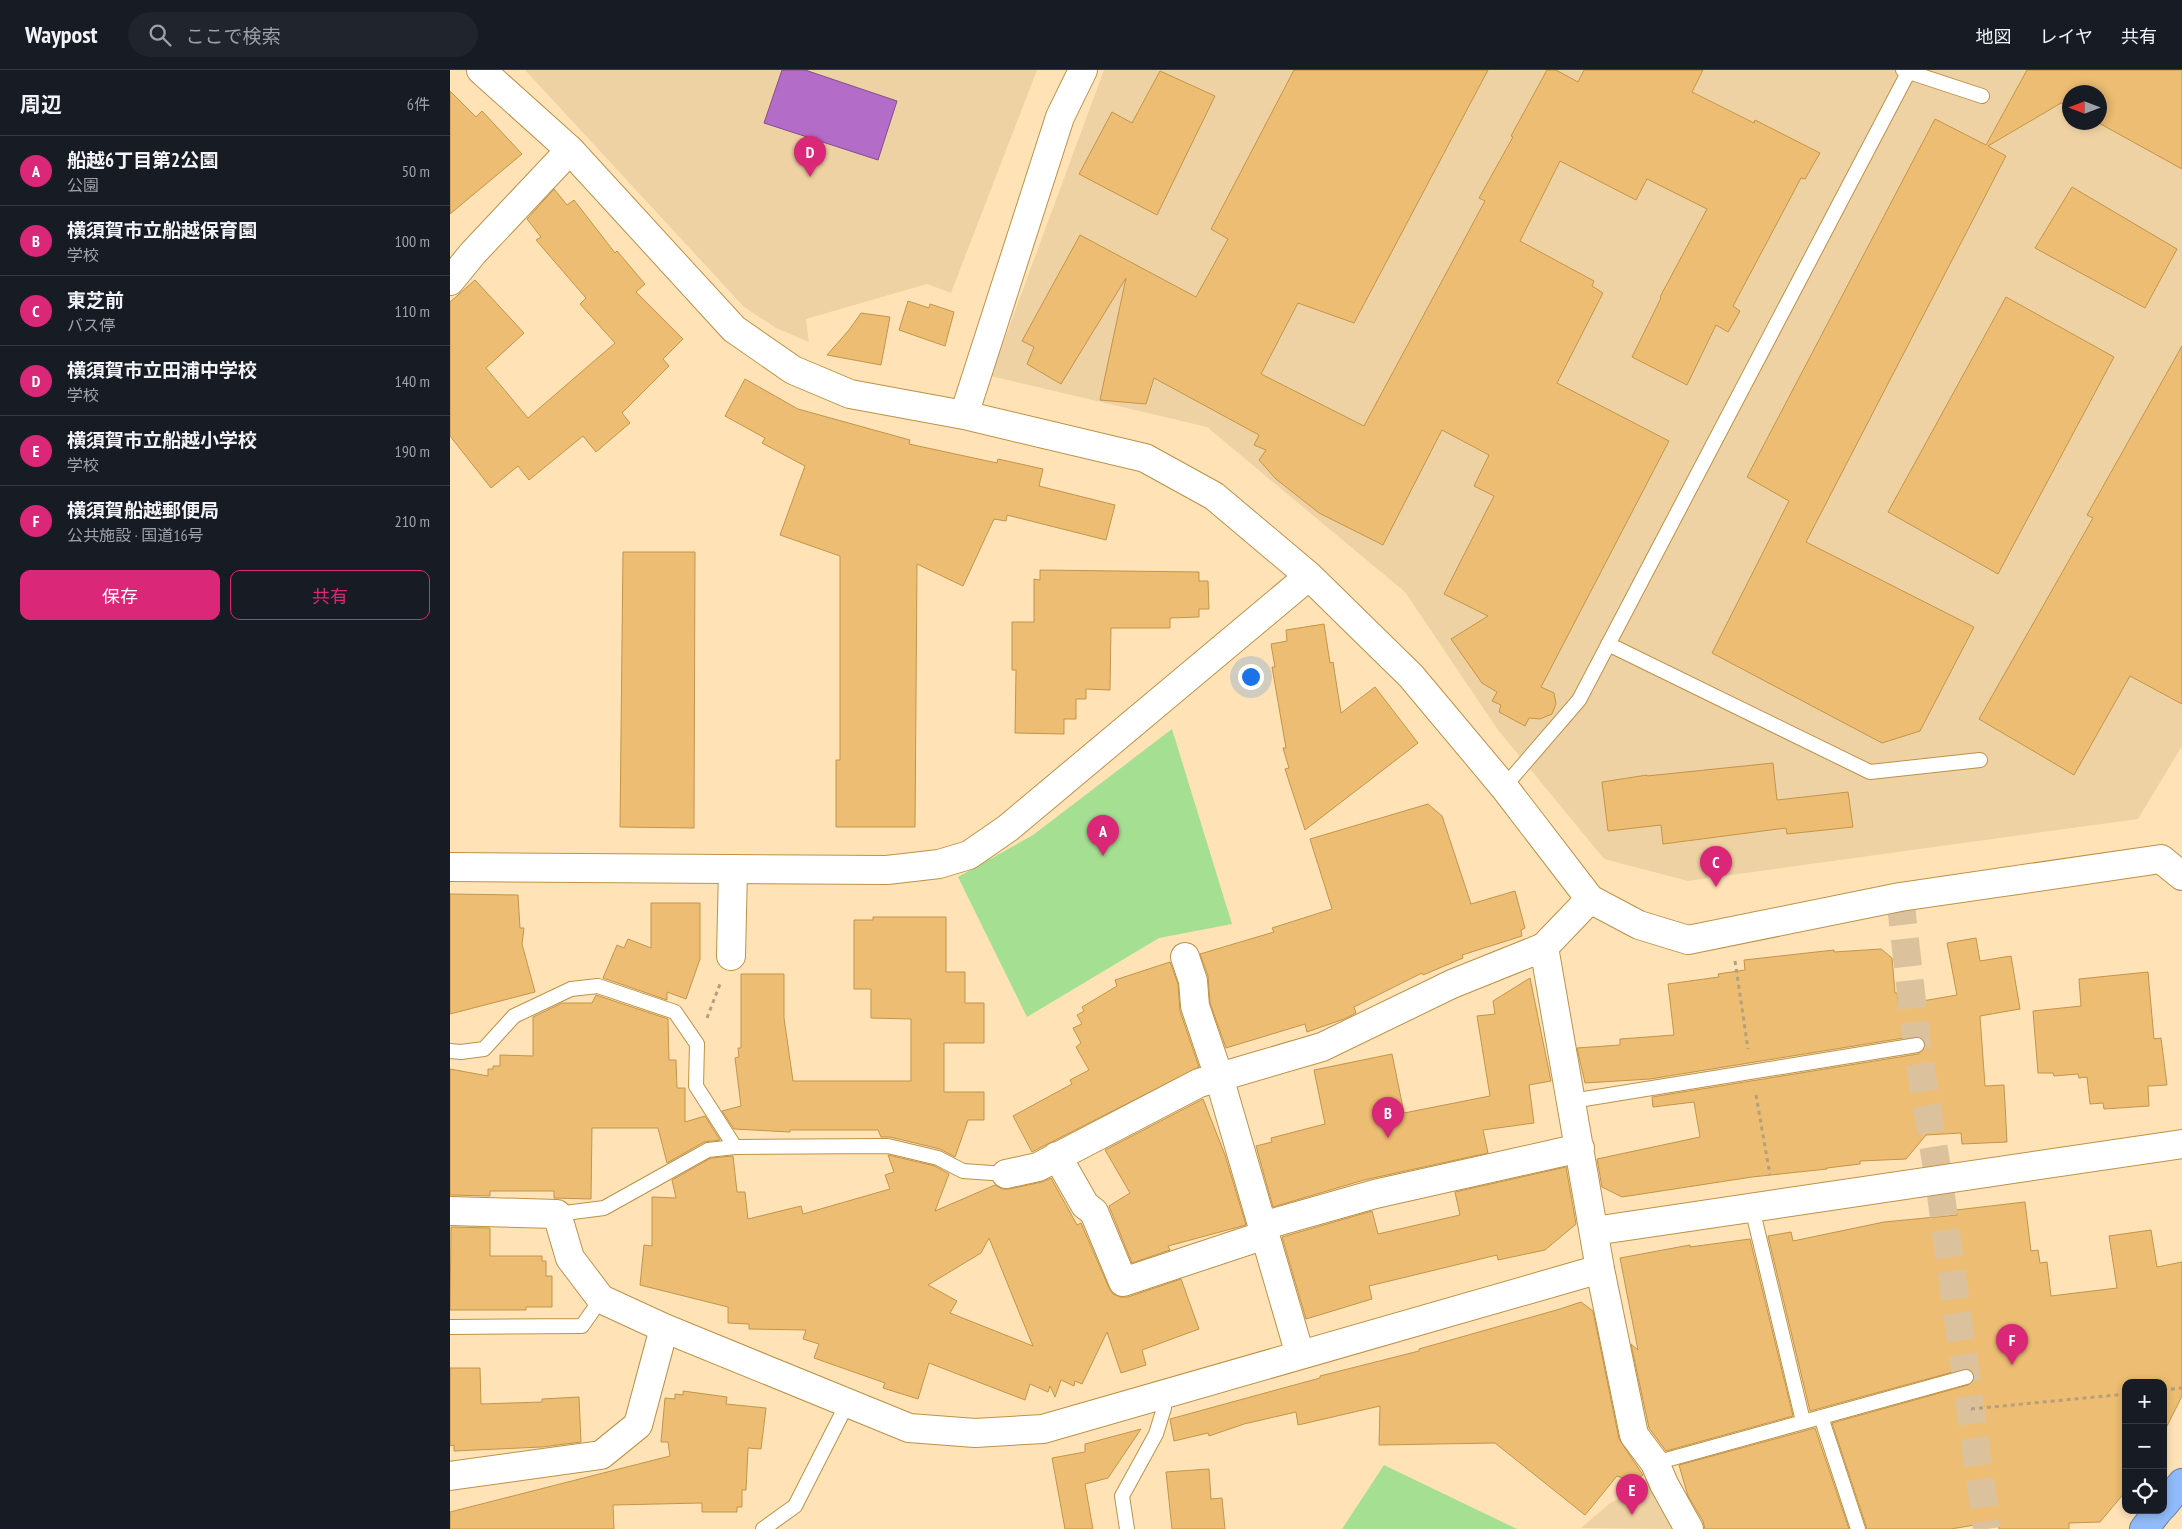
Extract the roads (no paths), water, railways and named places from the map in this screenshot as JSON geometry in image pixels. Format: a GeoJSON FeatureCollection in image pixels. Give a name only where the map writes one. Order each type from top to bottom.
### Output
{"type":"FeatureCollection","features":[{"type":"Feature","properties":{"kind":"highway"},"geometry":{"type":"LineString","coordinates":[[2167,1501],[2182,1483]]}},
{"type":"Feature","properties":{"kind":"highway"},"geometry":{"type":"LineString","coordinates":[[2144,1529],[2156,1514]]}},
{"type":"Feature","properties":{"kind":"street"},"geometry":{"type":"LineString","coordinates":[[481,70],[570,150],[734,329],[793,370],[850,394],[964,415],[1145,458],[1214,496],[1309,576],[1411,676],[1504,787],[1590,899],[1640,925],[1688,940],[1900,897],[2160,860],[2182,876]]}},
{"type":"Feature","properties":{"kind":"street"},"geometry":{"type":"LineString","coordinates":[[964,415],[1060,117],[1083,70]]}},
{"type":"Feature","properties":{"kind":"street"},"geometry":{"type":"LineString","coordinates":[[450,280],[570,150]]}},
{"type":"Feature","properties":{"kind":"street"},"geometry":{"type":"LineString","coordinates":[[450,867],[886,870],[939,864],[969,855],[1008,828],[1309,576]]}},
{"type":"Feature","properties":{"kind":"street"},"geometry":{"type":"LineString","coordinates":[[731,956],[733,869]]}},
{"type":"Feature","properties":{"kind":"street"},"geometry":{"type":"LineString","coordinates":[[1006,1174],[1038,1167],[1161,1101],[1199,1083],[1322,1046],[1452,984],[1544,948],[1590,899]]}},
{"type":"Feature","properties":{"kind":"street"},"geometry":{"type":"LineString","coordinates":[[1544,948],[1600,1269],[1634,1435],[1655,1464],[1689,1529]]}},
{"type":"Feature","properties":{"kind":"street"},"geometry":{"type":"LineString","coordinates":[[1185,957],[1193,981],[1195,1006],[1219,1077],[1300,1355]]}},
{"type":"Feature","properties":{"kind":"street"},"geometry":{"type":"LineString","coordinates":[[1594,1231],[2182,1144]]}},
{"type":"Feature","properties":{"kind":"street"},"geometry":{"type":"LineString","coordinates":[[1058,1156],[1085,1205],[1094,1212],[1123,1282],[1263,1230],[1375,1194],[1580,1148]]}},
{"type":"Feature","properties":{"kind":"street"},"geometry":{"type":"LineString","coordinates":[[450,1211],[557,1214],[570,1258],[601,1298],[664,1328],[909,1428],[976,1432],[1044,1429],[1600,1269]]}},
{"type":"Feature","properties":{"kind":"street"},"geometry":{"type":"LineString","coordinates":[[450,1476],[601,1455],[638,1425],[664,1328]]}},
{"type":"Feature","properties":{"kind":"lane"},"geometry":{"type":"LineString","coordinates":[[1504,787],[1578,700],[1905,71],[1982,96]]}},
{"type":"Feature","properties":{"kind":"lane"},"geometry":{"type":"LineString","coordinates":[[1608,644],[1870,772],[1980,760]]}},
{"type":"Feature","properties":{"kind":"lane"},"geometry":{"type":"LineString","coordinates":[[450,1051],[461,1052],[484,1049],[514,1016],[571,989],[598,986],[675,1012],[697,1044],[696,1086],[736,1147]]}},
{"type":"Feature","properties":{"kind":"lane"},"geometry":{"type":"LineString","coordinates":[[1572,1101],[1917,1045]]}},
{"type":"Feature","properties":{"kind":"lane"},"geometry":{"type":"LineString","coordinates":[[557,1214],[604,1208],[708,1150],[736,1147],[888,1146],[938,1158],[962,1171],[1006,1174]]}},
{"type":"Feature","properties":{"kind":"lane"},"geometry":{"type":"LineString","coordinates":[[1752,1208],[1803,1422]]}},
{"type":"Feature","properties":{"kind":"lane"},"geometry":{"type":"LineString","coordinates":[[450,1327],[582,1326],[601,1298]]}},
{"type":"Feature","properties":{"kind":"lane"},"geometry":{"type":"LineString","coordinates":[[1655,1464],[1966,1377]]}},
{"type":"Feature","properties":{"kind":"lane"},"geometry":{"type":"LineString","coordinates":[[1127,1529],[1122,1496],[1156,1434],[1164,1408],[1163,1394]]}},
{"type":"Feature","properties":{"kind":"lane"},"geometry":{"type":"LineString","coordinates":[[764,1529],[795,1506],[847,1404]]}},
{"type":"Feature","properties":{"kind":"lane"},"geometry":{"type":"LineString","coordinates":[[1821,1417],[1858,1529]]}},
{"type":"Feature","properties":{"kind":"tunnel"},"geometry":{"type":"LineString","coordinates":[[1900,897],[1917,1045],[1939,1181],[1987,1529]]}},
{"type":"Feature","properties":{"kind":"place","name":"横須賀市立田浦中学校"},"geometry":{"type":"Point","coordinates":[810,177]}},
{"type":"Feature","properties":{"kind":"place","name":"船越6丁目第2公園"},"geometry":{"type":"Point","coordinates":[1103,856]}},
{"type":"Feature","properties":{"kind":"place","name":"東芝前"},"geometry":{"type":"Point","coordinates":[1716,887]}},
{"type":"Feature","properties":{"kind":"place","name":"横須賀市立船越保育園"},"geometry":{"type":"Point","coordinates":[1388,1138]}},
{"type":"Feature","properties":{"kind":"place","name":"横須賀船越郵便局"},"geometry":{"type":"Point","coordinates":[2012,1365]}},
{"type":"Feature","properties":{"kind":"place","name":"横須賀市立船越小学校"},"geometry":{"type":"Point","coordinates":[1632,1515]}}]}
